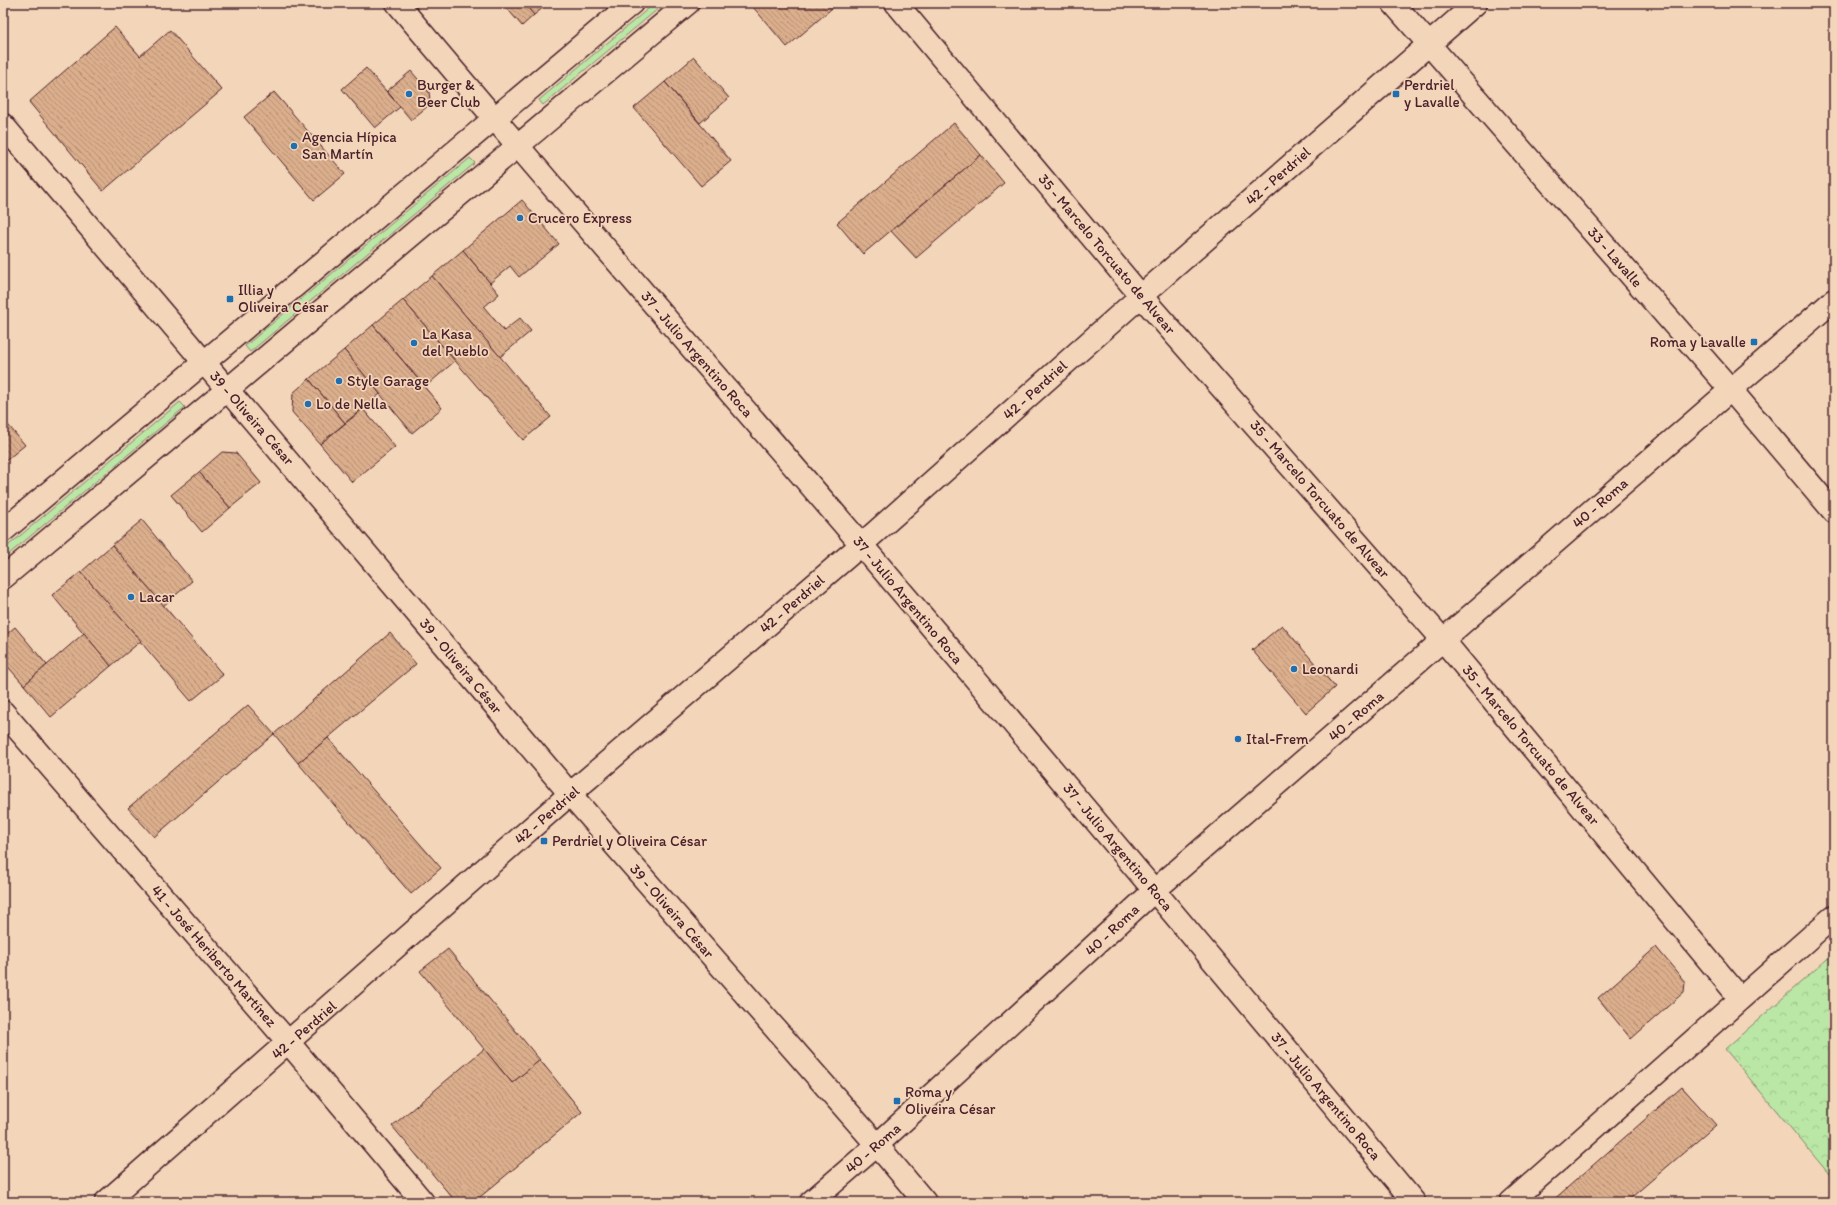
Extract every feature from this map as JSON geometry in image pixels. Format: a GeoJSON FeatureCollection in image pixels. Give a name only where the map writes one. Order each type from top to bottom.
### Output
{"type":"FeatureCollection","features":[{"type":"Feature","properties":{"kind":"street","name":"37 - Julio Argentino Roca"},"geometry":{"type":"LineString","coordinates":[[397,3],[494,119],[518,145],[861,545],[1155,890],[1414,1202]]}},
{"type":"Feature","properties":{"kind":"street"},"geometry":{"type":"LineString","coordinates":[[3,531],[632,3]]}},
{"type":"Feature","properties":{"kind":"street"},"geometry":{"type":"LineString","coordinates":[[3,578],[688,3]]}},
{"type":"Feature","properties":{"kind":"street","name":"35 - Marcelo Torcuato de Alvear"},"geometry":{"type":"LineString","coordinates":[[896,3],[1141,296],[1443,640],[1740,998]]}},
{"type":"Feature","properties":{"kind":"street","name":"33 - Lavalle"},"geometry":{"type":"LineString","coordinates":[[1393,3],[1732,390],[1834,512]]}},
{"type":"Feature","properties":{"kind":"street","name":"42 - Perdriel"},"geometry":{"type":"LineString","coordinates":[[106,1202],[289,1043],[570,794],[861,545],[1141,296],[1476,3]]}},
{"type":"Feature","properties":{"kind":"street","name":"39 - Oliveira César"},"geometry":{"type":"LineString","coordinates":[[3,125],[570,794],[877,1145],[925,1202]]}},
{"type":"Feature","properties":{"kind":"street","name":"40 - Roma"},"geometry":{"type":"LineString","coordinates":[[811,1202],[877,1145],[1155,890],[1834,300]]}},
{"type":"Feature","properties":{"kind":"street","name":"41 - José Heriberto Martínez"},"geometry":{"type":"LineString","coordinates":[[3,712],[289,1043],[423,1202]]}},
{"type":"Feature","properties":{"kind":"street"},"geometry":{"type":"LineString","coordinates":[[1511,1202],[1834,916]]}},
{"type":"Feature","properties":{"kind":"green space"},"geometry":{"type":"Polygon","coordinates":[[[655,3],[665,3],[543,105],[539,100],[655,3]]]}},
{"type":"Feature","properties":{"kind":"green space"},"geometry":{"type":"Polygon","coordinates":[[[470,158],[475,163],[250,352],[245,346],[470,158]]]}},
{"type":"Feature","properties":{"kind":"green space"},"geometry":{"type":"Polygon","coordinates":[[[180,402],[185,407],[3,559],[3,550],[180,402]]]}},
{"type":"Feature","properties":{"kind":"green space"},"geometry":{"type":"Polygon","coordinates":[[[1834,953],[1834,1180],[1725,1049],[1834,953]]]}},
{"type":"Feature","properties":{"kind":"building"},"geometry":{"type":"Polygon","coordinates":[[[508,3],[524,3],[534,15],[522,26],[505,6],[508,3]]]}},
{"type":"Feature","properties":{"kind":"building"},"geometry":{"type":"Polygon","coordinates":[[[524,3],[549,3],[534,15],[524,3]]]}},
{"type":"Feature","properties":{"kind":"building"},"geometry":{"type":"Polygon","coordinates":[[[758,3],[838,3],[787,47],[753,7],[758,3]]]}},
{"type":"Feature","properties":{"kind":"building"},"geometry":{"type":"Polygon","coordinates":[[[115,27],[140,56],[170,30],[222,90],[103,191],[29,102],[115,27]]]}},
{"type":"Feature","properties":{"kind":"building"},"geometry":{"type":"Polygon","coordinates":[[[694,57],[729,98],[700,123],[665,82],[694,57]]]}},
{"type":"Feature","properties":{"kind":"building"},"geometry":{"type":"Polygon","coordinates":[[[366,68],[400,107],[375,128],[342,89],[366,68]]]}},
{"type":"Feature","properties":{"kind":"building","name":"Burger & Beer Club"},"geometry":{"type":"Polygon","coordinates":[[[411,71],[429,92],[430,100],[428,106],[411,120],[387,91],[411,71]]]}},
{"type":"Feature","properties":{"kind":"building"},"geometry":{"type":"Polygon","coordinates":[[[665,82],[731,161],[701,186],[634,108],[665,82]]]}},
{"type":"Feature","properties":{"kind":"building","name":"Agencia Hípica San Martín"},"geometry":{"type":"Polygon","coordinates":[[[274,92],[345,174],[314,200],[244,117],[274,92]]]}},
{"type":"Feature","properties":{"kind":"building"},"geometry":{"type":"Polygon","coordinates":[[[954,123],[981,155],[863,254],[837,223],[954,123]]]}},
{"type":"Feature","properties":{"kind":"building"},"geometry":{"type":"Polygon","coordinates":[[[981,155],[1004,183],[916,258],[891,231],[981,155]]]}},
{"type":"Feature","properties":{"kind":"building"},"geometry":{"type":"Polygon","coordinates":[[[522,200],[559,244],[519,277],[510,266],[490,283],[463,250],[522,200]]]}},
{"type":"Feature","properties":{"kind":"building"},"geometry":{"type":"Polygon","coordinates":[[[463,250],[499,294],[484,307],[504,331],[520,318],[531,331],[500,357],[432,276],[463,250]]]}},
{"type":"Feature","properties":{"kind":"building"},"geometry":{"type":"Polygon","coordinates":[[[432,276],[551,417],[523,440],[403,300],[432,276]]]}},
{"type":"Feature","properties":{"kind":"building","name":"La Kasa del Pueblo"},"geometry":{"type":"Polygon","coordinates":[[[403,300],[455,361],[425,387],[373,325],[403,300]]]}},
{"type":"Feature","properties":{"kind":"building"},"geometry":{"type":"Polygon","coordinates":[[[373,325],[442,408],[412,433],[344,350],[373,325]]]}},
{"type":"Feature","properties":{"kind":"building"},"geometry":{"type":"Polygon","coordinates":[[[344,350],[380,394],[345,423],[309,379],[344,350]]]}},
{"type":"Feature","properties":{"kind":"building"},"geometry":{"type":"Polygon","coordinates":[[[309,379],[345,423],[320,444],[292,412],[293,393],[309,379]]]}},
{"type":"Feature","properties":{"kind":"building"},"geometry":{"type":"Polygon","coordinates":[[[363,409],[395,447],[352,482],[320,444],[363,409]]]}},
{"type":"Feature","properties":{"kind":"building"},"geometry":{"type":"Polygon","coordinates":[[[3,419],[25,445],[3,463],[3,419]]]}},
{"type":"Feature","properties":{"kind":"building"},"geometry":{"type":"Polygon","coordinates":[[[222,452],[236,453],[261,483],[230,508],[199,472],[222,452]]]}},
{"type":"Feature","properties":{"kind":"building"},"geometry":{"type":"Polygon","coordinates":[[[199,472],[230,508],[202,532],[171,495],[199,472]]]}},
{"type":"Feature","properties":{"kind":"building"},"geometry":{"type":"Polygon","coordinates":[[[142,520],[192,581],[163,606],[112,545],[142,520]]]}},
{"type":"Feature","properties":{"kind":"building"},"geometry":{"type":"Polygon","coordinates":[[[112,545],[223,675],[191,701],[81,572],[112,545]]]}},
{"type":"Feature","properties":{"kind":"building"},"geometry":{"type":"Polygon","coordinates":[[[81,572],[141,641],[111,666],[52,595],[81,572]]]}},
{"type":"Feature","properties":{"kind":"building","name":"Leonardi"},"geometry":{"type":"Polygon","coordinates":[[[1282,625],[1335,687],[1306,713],[1252,650],[1282,625]]]}},
{"type":"Feature","properties":{"kind":"building"},"geometry":{"type":"Polygon","coordinates":[[[15,627],[47,665],[24,685],[3,661],[3,637],[15,627]]]}},
{"type":"Feature","properties":{"kind":"building"},"geometry":{"type":"Polygon","coordinates":[[[84,633],[111,666],[51,717],[24,685],[84,633]]]}},
{"type":"Feature","properties":{"kind":"building"},"geometry":{"type":"Polygon","coordinates":[[[390,633],[416,664],[298,763],[274,734],[390,633]]]}},
{"type":"Feature","properties":{"kind":"building"},"geometry":{"type":"Polygon","coordinates":[[[248,705],[274,734],[154,837],[128,808],[248,705]]]}},
{"type":"Feature","properties":{"kind":"building"},"geometry":{"type":"Polygon","coordinates":[[[328,738],[441,868],[411,894],[298,763],[328,738]]]}},
{"type":"Feature","properties":{"kind":"building"},"geometry":{"type":"Polygon","coordinates":[[[1656,947],[1685,982],[1684,992],[1631,1039],[1598,998],[1656,947]]]}},
{"type":"Feature","properties":{"kind":"building"},"geometry":{"type":"Polygon","coordinates":[[[448,949],[540,1060],[512,1083],[420,971],[448,949]]]}},
{"type":"Feature","properties":{"kind":"building"},"geometry":{"type":"Polygon","coordinates":[[[484,1049],[512,1083],[540,1060],[582,1112],[474,1202],[456,1202],[392,1126],[484,1049]]]}},
{"type":"Feature","properties":{"kind":"building"},"geometry":{"type":"Polygon","coordinates":[[[1682,1087],[1716,1125],[1626,1202],[1551,1202],[1682,1087]]]}},
{"type":"Feature","properties":{"kind":"place","name":"Burger & Beer Club"},"geometry":{"type":"Point","coordinates":[409,94]}},
{"type":"Feature","properties":{"kind":"place","name":"Perdriel y Lavalle"},"geometry":{"type":"Point","coordinates":[1396,94]}},
{"type":"Feature","properties":{"kind":"place","name":"Agencia Hípica San Martín"},"geometry":{"type":"Point","coordinates":[294,146]}},
{"type":"Feature","properties":{"kind":"place","name":"Crucero Express"},"geometry":{"type":"Point","coordinates":[520,218]}},
{"type":"Feature","properties":{"kind":"place","name":"Illia y Oliveira César"},"geometry":{"type":"Point","coordinates":[230,299]}},
{"type":"Feature","properties":{"kind":"place","name":"Roma y Lavalle"},"geometry":{"type":"Point","coordinates":[1754,342]}},
{"type":"Feature","properties":{"kind":"place","name":"La Kasa del Pueblo"},"geometry":{"type":"Point","coordinates":[414,343]}},
{"type":"Feature","properties":{"kind":"place","name":"Style Garage"},"geometry":{"type":"Point","coordinates":[339,381]}},
{"type":"Feature","properties":{"kind":"place","name":"Lo de Nella"},"geometry":{"type":"Point","coordinates":[308,404]}},
{"type":"Feature","properties":{"kind":"place","name":"Lacar"},"geometry":{"type":"Point","coordinates":[131,597]}},
{"type":"Feature","properties":{"kind":"place","name":"Leonardi"},"geometry":{"type":"Point","coordinates":[1294,669]}},
{"type":"Feature","properties":{"kind":"place","name":"Ital-Frem"},"geometry":{"type":"Point","coordinates":[1238,739]}},
{"type":"Feature","properties":{"kind":"place","name":"Perdriel y Oliveira César"},"geometry":{"type":"Point","coordinates":[544,841]}},
{"type":"Feature","properties":{"kind":"place","name":"Roma y Oliveira César"},"geometry":{"type":"Point","coordinates":[897,1101]}}]}
